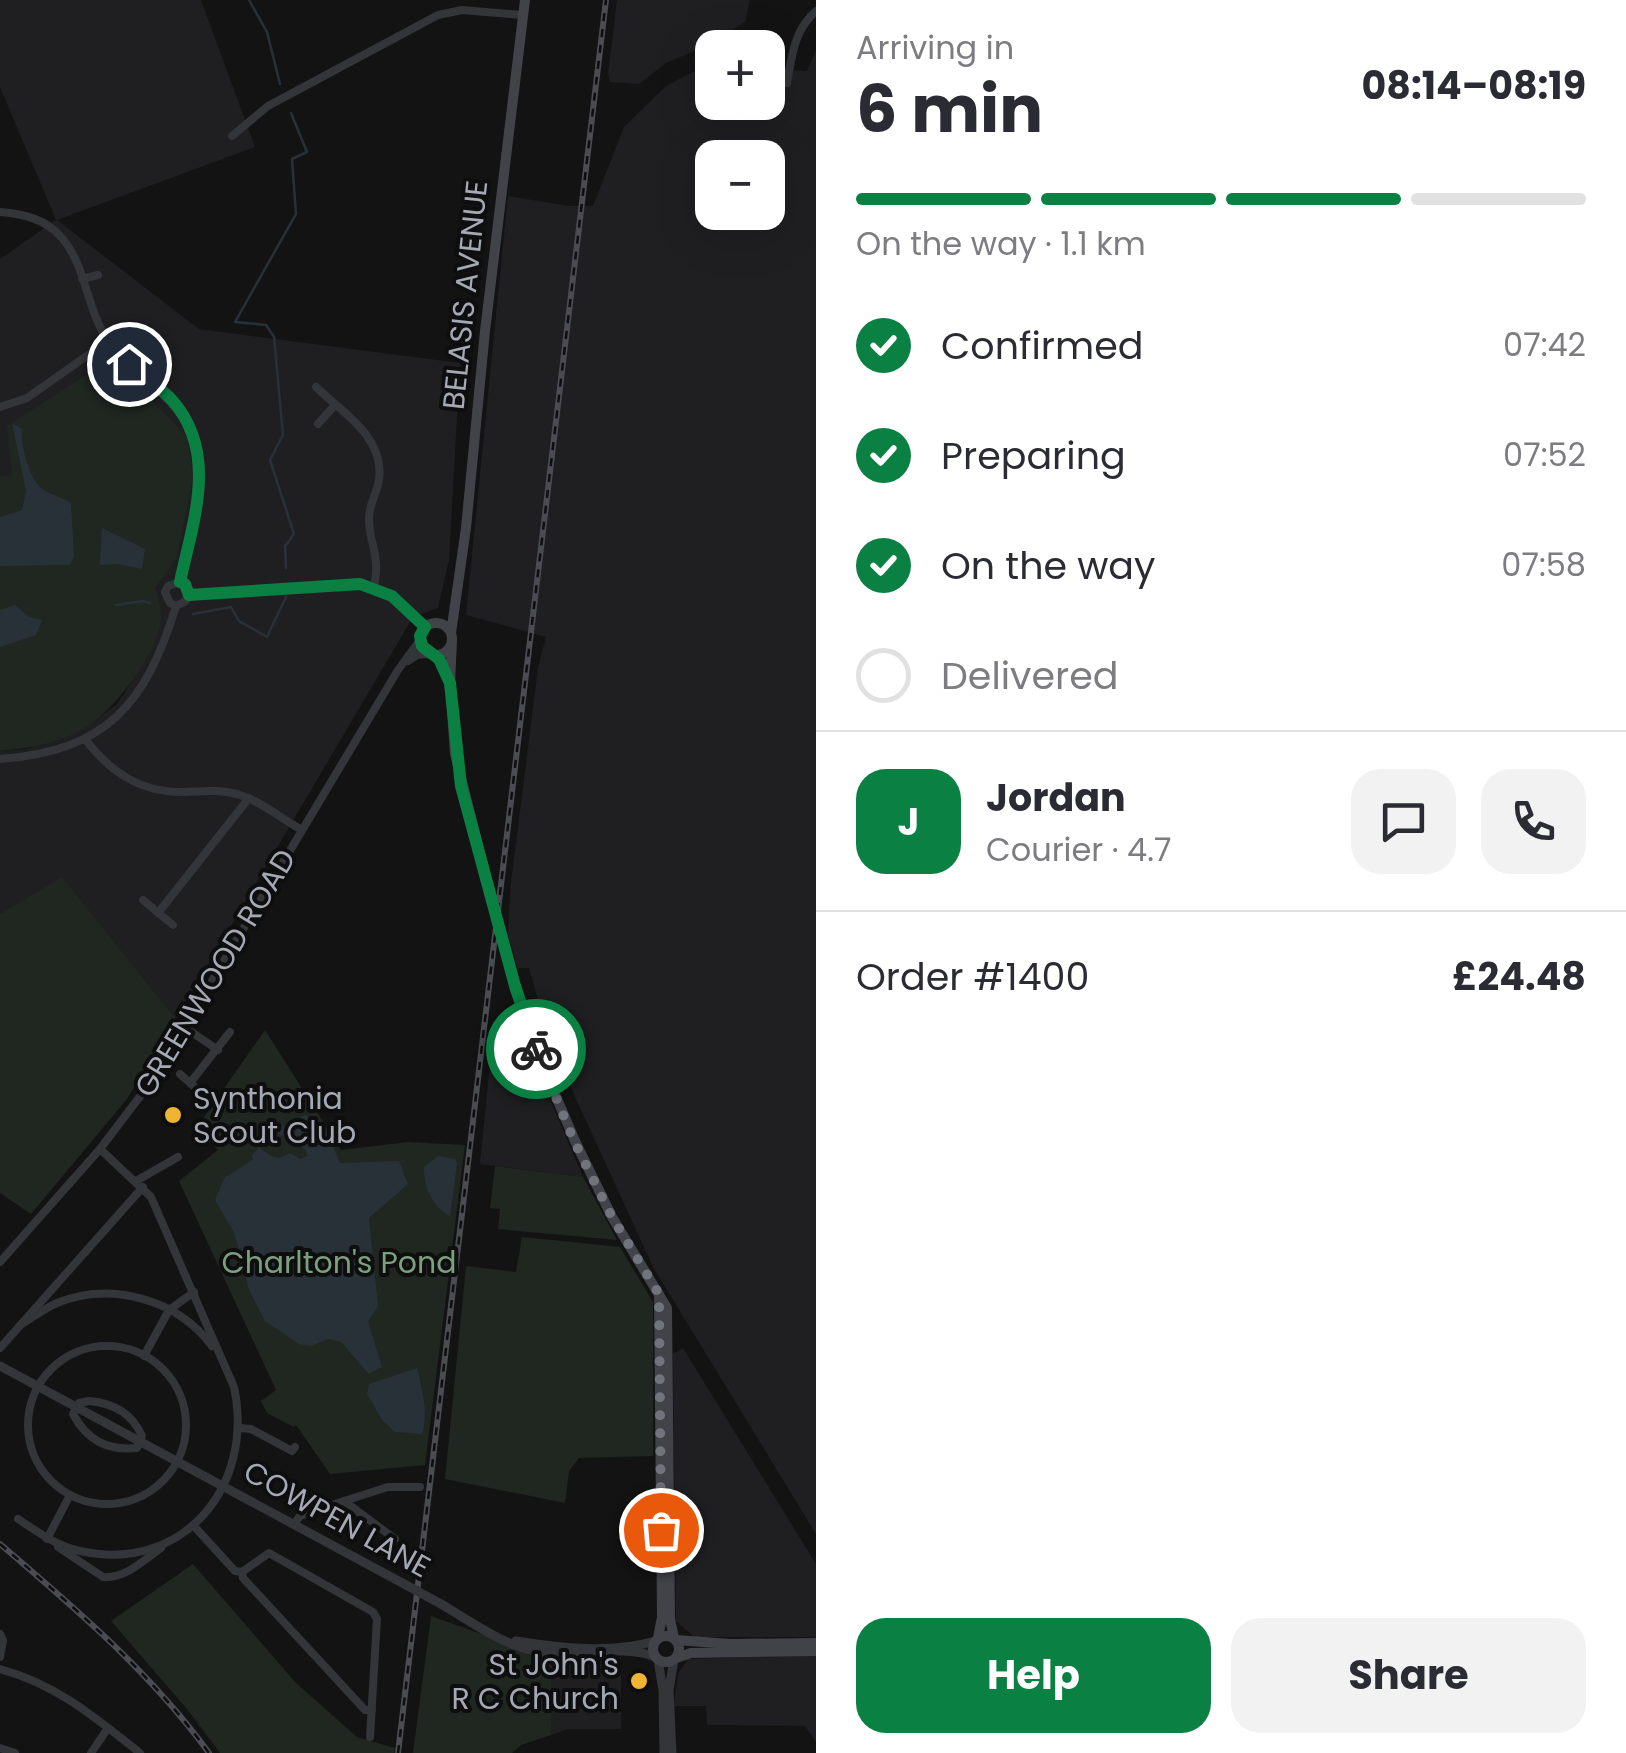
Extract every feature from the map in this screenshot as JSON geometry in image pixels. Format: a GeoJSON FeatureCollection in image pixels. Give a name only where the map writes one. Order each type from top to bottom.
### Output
{"type":"FeatureCollection","features":[{"type":"Feature","properties":{"kind":"main road","name":"BELASIS AVENUE"},"geometry":{"type":"LineString","coordinates":[[525,0],[451,636],[450,683],[461,786],[534,1046],[574,1141],[612,1217],[667,1308],[664,1404]]}},
{"type":"Feature","properties":{"kind":"main road"},"geometry":{"type":"LineString","coordinates":[[429,625],[444,625],[451,636],[446,650],[433,654],[420,640],[429,625],[447,616],[456,595]]}},
{"type":"Feature","properties":{"kind":"main road","name":"BELASIS AVENUE"},"geometry":{"type":"LineString","coordinates":[[433,654],[450,683]]}},
{"type":"Feature","properties":{"kind":"main road"},"geometry":{"type":"LineString","coordinates":[[659,1294],[670,1619],[679,1650],[675,1659]]}},
{"type":"Feature","properties":{"kind":"main road"},"geometry":{"type":"LineString","coordinates":[[664,1404],[662,1617],[652,1647],[656,1658],[666,1662],[691,1653],[816,1651]]}},
{"type":"Feature","properties":{"kind":"main road"},"geometry":{"type":"LineString","coordinates":[[656,1639],[668,1635],[730,1644],[816,1643]]}},
{"type":"Feature","properties":{"kind":"street"},"geometry":{"type":"LineString","coordinates":[[232,136],[268,106],[438,15],[462,10],[524,15]]}},
{"type":"Feature","properties":{"kind":"street"},"geometry":{"type":"LineString","coordinates":[[786,84],[796,36],[816,10]]}},
{"type":"Feature","properties":{"kind":"street"},"geometry":{"type":"LineString","coordinates":[[0,212],[42,221],[60,235],[73,252],[93,312],[108,341],[172,400],[191,428],[200,457],[200,489],[180,582]]}},
{"type":"Feature","properties":{"kind":"street"},"geometry":{"type":"LineString","coordinates":[[82,278],[98,275]]}},
{"type":"Feature","properties":{"kind":"street"},"geometry":{"type":"LineString","coordinates":[[0,407],[27,398],[108,341]]}},
{"type":"Feature","properties":{"kind":"street"},"geometry":{"type":"LineString","coordinates":[[316,388],[370,438],[379,463],[378,486],[370,512],[378,562],[374,587]]}},
{"type":"Feature","properties":{"kind":"street"},"geometry":{"type":"LineString","coordinates":[[318,424],[335,405]]}},
{"type":"Feature","properties":{"kind":"street"},"geometry":{"type":"LineString","coordinates":[[189,595],[180,582],[173,582],[165,592],[176,606],[189,595],[348,583],[374,587],[392,596],[429,625]]}},
{"type":"Feature","properties":{"kind":"street"},"geometry":{"type":"LineString","coordinates":[[0,759],[44,755],[85,739],[113,720],[139,692],[162,650],[176,606]]}},
{"type":"Feature","properties":{"kind":"street","name":"GREENWOOD ROAD"},"geometry":{"type":"LineString","coordinates":[[0,1262],[138,1101],[420,640]]}},
{"type":"Feature","properties":{"kind":"street"},"geometry":{"type":"LineString","coordinates":[[404,664],[417,654],[433,654]]}},
{"type":"Feature","properties":{"kind":"street"},"geometry":{"type":"LineString","coordinates":[[85,739],[111,768],[142,786],[164,792],[218,790],[249,798],[302,830]]}},
{"type":"Feature","properties":{"kind":"street"},"geometry":{"type":"LineString","coordinates":[[158,913],[249,798]]}},
{"type":"Feature","properties":{"kind":"street"},"geometry":{"type":"LineString","coordinates":[[143,900],[173,925]]}},
{"type":"Feature","properties":{"kind":"street"},"geometry":{"type":"LineString","coordinates":[[184,1027],[218,1050]]}},
{"type":"Feature","properties":{"kind":"street"},"geometry":{"type":"LineString","coordinates":[[190,1083],[230,1032]]}},
{"type":"Feature","properties":{"kind":"street"},"geometry":{"type":"LineString","coordinates":[[180,1074],[205,1096]]}},
{"type":"Feature","properties":{"kind":"street"},"geometry":{"type":"LineString","coordinates":[[18,1519],[103,1577],[122,1575],[207,1512],[234,1464],[239,1428],[234,1387],[194,1292],[152,1198],[100,1149]]}},
{"type":"Feature","properties":{"kind":"street"},"geometry":{"type":"LineString","coordinates":[[0,1348],[139,1184],[179,1156]]}},
{"type":"Feature","properties":{"kind":"street"},"geometry":{"type":"LineString","coordinates":[[144,1356],[168,1310],[194,1292]]}},
{"type":"Feature","properties":{"kind":"street"},"geometry":{"type":"LineString","coordinates":[[48,1294],[55,1304]]}},
{"type":"Feature","properties":{"kind":"street"},"geometry":{"type":"LineString","coordinates":[[23,1324],[55,1304],[97,1294],[121,1294],[146,1299],[168,1310],[205,1336],[221,1358]]}},
{"type":"Feature","properties":{"kind":"street"},"geometry":{"type":"LineString","coordinates":[[119,1347],[144,1356],[168,1374],[184,1404],[185,1434],[176,1461],[162,1482],[133,1499],[98,1503],[70,1495],[52,1481],[33,1452],[28,1415],[38,1387],[53,1369],[84,1350],[119,1347]]}},
{"type":"Feature","properties":{"kind":"street","name":"COWPEN LANE"},"geometry":{"type":"LineString","coordinates":[[0,1366],[509,1640],[656,1658]]}},
{"type":"Feature","properties":{"kind":"street","name":"COWPEN LANE"},"geometry":{"type":"LineString","coordinates":[[89,1401],[118,1408],[139,1428],[141,1442],[137,1448],[125,1449],[103,1445],[80,1427],[73,1414],[80,1403],[89,1401]]}},
{"type":"Feature","properties":{"kind":"street"},"geometry":{"type":"LineString","coordinates":[[239,1428],[251,1429],[292,1451],[295,1447]]}},
{"type":"Feature","properties":{"kind":"street"},"geometry":{"type":"LineString","coordinates":[[294,1524],[300,1516],[388,1488],[420,1487]]}},
{"type":"Feature","properties":{"kind":"street"},"geometry":{"type":"LineString","coordinates":[[46,1538],[70,1495]]}},
{"type":"Feature","properties":{"kind":"street"},"geometry":{"type":"LineString","coordinates":[[344,1501],[395,1539]]}},
{"type":"Feature","properties":{"kind":"street"},"geometry":{"type":"LineString","coordinates":[[193,1525],[236,1571],[242,1572],[270,1553],[373,1612],[377,1619],[370,1737]]}},
{"type":"Feature","properties":{"kind":"street"},"geometry":{"type":"LineString","coordinates":[[46,1538],[84,1552],[112,1554],[145,1549],[176,1537]]}},
{"type":"Feature","properties":{"kind":"street"},"geometry":{"type":"LineString","coordinates":[[242,1572],[243,1578],[351,1696],[365,1710],[372,1710]]}},
{"type":"Feature","properties":{"kind":"street"},"geometry":{"type":"LineString","coordinates":[[0,1634],[0,1656]]}},
{"type":"Feature","properties":{"kind":"street","name":"COWPEN LANE"},"geometry":{"type":"LineString","coordinates":[[578,1650],[635,1645],[656,1639]]}},
{"type":"Feature","properties":{"kind":"street"},"geometry":{"type":"LineString","coordinates":[[656,1658],[662,1678],[664,1753]]}},
{"type":"Feature","properties":{"kind":"street"},"geometry":{"type":"LineString","coordinates":[[672,1753],[670,1679],[675,1659]]}},
{"type":"Feature","properties":{"kind":"street"},"geometry":{"type":"LineString","coordinates":[[0,1669],[50,1686],[140,1753]]}},
{"type":"Feature","properties":{"kind":"street"},"geometry":{"type":"LineString","coordinates":[[91,1753],[108,1728]]}},
{"type":"Feature","properties":{"kind":"street"},"geometry":{"type":"LineString","coordinates":[[0,1748],[15,1753]]}},
{"type":"Feature","properties":{"kind":"shaded area"},"geometry":{"type":"Polygon","coordinates":[[[0,0],[201,0],[255,147],[57,220],[199,329],[460,363],[449,560],[438,608],[413,617],[176,1019],[62,878],[0,914],[0,751],[26,749],[81,731],[117,704],[145,661],[160,609],[156,589],[163,577],[12,476],[0,476],[0,259],[56,220],[0,87],[0,0]]]}},
{"type":"Feature","properties":{"kind":"shaded area"},"geometry":{"type":"Polygon","coordinates":[[[617,0],[750,0],[745,22],[732,30],[695,30],[695,51],[666,63],[639,84],[610,82],[617,0]]]}},
{"type":"Feature","properties":{"kind":"shaded area"},"geometry":{"type":"Polygon","coordinates":[[[816,50],[816,1534],[653,1267],[571,1088],[562,1086],[529,968],[518,968],[508,935],[538,668],[546,637],[466,615],[508,196],[593,206],[624,127],[666,86],[695,71],[695,120],[785,120],[785,69],[807,71],[816,50]]]}},
{"type":"Feature","properties":{"kind":"shaded area"},"geometry":{"type":"Polygon","coordinates":[[[12,423],[22,429],[26,461],[37,484],[71,503],[74,556],[70,565],[0,566],[0,517],[22,510],[26,491],[12,423]]]}},
{"type":"Feature","properties":{"kind":"shaded area"},"geometry":{"type":"Polygon","coordinates":[[[102,528],[145,549],[142,569],[100,565],[102,528]]]}},
{"type":"Feature","properties":{"kind":"shaded area"},"geometry":{"type":"Polygon","coordinates":[[[15,605],[29,617],[42,620],[36,635],[0,647],[0,610],[15,605]]]}},
{"type":"Feature","properties":{"kind":"shaded area"},"geometry":{"type":"Polygon","coordinates":[[[494,1024],[519,1027],[583,1177],[480,1164],[494,1024]]]}},
{"type":"Feature","properties":{"kind":"shaded area","name":"Charlton's Pond"},"geometry":{"type":"Polygon","coordinates":[[[305,1115],[324,1126],[340,1163],[399,1161],[408,1184],[369,1218],[378,1307],[368,1321],[382,1367],[369,1374],[341,1342],[329,1339],[310,1346],[299,1344],[265,1321],[249,1290],[235,1234],[215,1200],[225,1177],[253,1160],[252,1155],[259,1147],[277,1157],[290,1153],[300,1159],[308,1156],[305,1149],[274,1131],[305,1115]]]}},
{"type":"Feature","properties":{"kind":"shaded area"},"geometry":{"type":"Polygon","coordinates":[[[438,1156],[455,1159],[457,1164],[450,1216],[434,1202],[425,1181],[424,1167],[438,1156]]]}},
{"type":"Feature","properties":{"kind":"shaded area"},"geometry":{"type":"Polygon","coordinates":[[[683,1348],[816,1564],[816,1637],[694,1637],[676,1621],[673,1354],[683,1348]]]}},
{"type":"Feature","properties":{"kind":"shaded area","name":"Charlton's Pond"},"geometry":{"type":"Polygon","coordinates":[[[417,1368],[425,1409],[422,1434],[395,1432],[382,1420],[367,1394],[369,1384],[417,1368]]]}},
{"type":"Feature","properties":{"kind":"shaded area"},"geometry":{"type":"Polygon","coordinates":[[[816,1655],[816,1742],[805,1726],[707,1725],[706,1706],[674,1706],[678,1674],[688,1659],[816,1655]]]}},
{"type":"Feature","properties":{"kind":"shaded area"},"geometry":{"type":"Polygon","coordinates":[[[621,1658],[621,1729],[568,1729],[551,1735],[551,1659],[621,1658]]]}},
{"type":"Feature","properties":{"kind":"green space"},"geometry":{"type":"Polygon","coordinates":[[[111,359],[187,437],[193,477],[177,557],[156,588],[161,615],[158,633],[132,681],[94,722],[53,742],[0,751],[0,476],[12,475],[7,426],[111,359]]]}},
{"type":"Feature","properties":{"kind":"green space"},"geometry":{"type":"Polygon","coordinates":[[[62,877],[176,1019],[127,1099],[31,1214],[0,1193],[0,914],[62,877]]]}},
{"type":"Feature","properties":{"kind":"green space","name":"Charlton's Pond"},"geometry":{"type":"Polygon","coordinates":[[[265,1030],[341,1150],[408,1142],[465,1145],[425,1465],[330,1474],[296,1425],[267,1413],[261,1401],[276,1390],[179,1181],[218,1150],[197,1127],[265,1030]]]}},
{"type":"Feature","properties":{"kind":"green space"},"geometry":{"type":"Polygon","coordinates":[[[495,1166],[583,1177],[617,1240],[498,1229],[500,1209],[490,1208],[495,1166]]]}},
{"type":"Feature","properties":{"kind":"green space"},"geometry":{"type":"Polygon","coordinates":[[[522,1237],[620,1247],[653,1302],[653,1456],[579,1458],[569,1471],[565,1503],[445,1479],[466,1266],[516,1272],[522,1237]]]}},
{"type":"Feature","properties":{"kind":"green space"},"geometry":{"type":"Polygon","coordinates":[[[193,1564],[296,1683],[357,1737],[395,1748],[394,1753],[220,1753],[111,1621],[193,1564]]]}},
{"type":"Feature","properties":{"kind":"green space"},"geometry":{"type":"Polygon","coordinates":[[[431,1616],[551,1659],[551,1735],[521,1745],[512,1753],[413,1753],[431,1616]]]}},
{"type":"Feature","properties":{"kind":"waterway"},"geometry":{"type":"LineString","coordinates":[[249,0],[267,32],[280,84]]}},
{"type":"Feature","properties":{"kind":"waterway"},"geometry":{"type":"LineString","coordinates":[[286,568],[285,546],[294,534],[270,460],[283,435],[274,337],[266,325],[235,322],[296,214],[292,159],[307,152],[291,113]]}},
{"type":"Feature","properties":{"kind":"waterway"},"geometry":{"type":"LineString","coordinates":[[193,614],[231,607],[239,621],[267,637],[286,597]]}},
{"type":"Feature","properties":{"kind":"waterway"},"geometry":{"type":"LineString","coordinates":[[116,605],[150,603]]}},
{"type":"Feature","properties":{"kind":"railway"},"geometry":{"type":"LineString","coordinates":[[398,1753],[606,0]]}},
{"type":"Feature","properties":{"kind":"railway"},"geometry":{"type":"LineString","coordinates":[[0,1544],[137,1668],[209,1753]]}},
{"type":"Feature","properties":{"kind":"way so far"},"geometry":{"type":"LineString","coordinates":[[536,1049],[574,1141],[612,1217],[659,1294],[661,1530]]}},
{"type":"Feature","properties":{"kind":"place","name":"Synthonia Scout Club"},"geometry":{"type":"Point","coordinates":[173,1115]}},
{"type":"Feature","properties":{"kind":"place","name":"St John's R C Church"},"geometry":{"type":"Point","coordinates":[639,1681]}},
{"type":"Feature","properties":{"kind":"route"},"geometry":{"type":"LineString","coordinates":[[129,364],[172,400],[191,428],[200,457],[200,489],[180,582],[189,595],[360,584],[392,596],[425,627],[420,636],[422,646],[439,659],[450,683],[461,786],[536,1049]]}}]}
